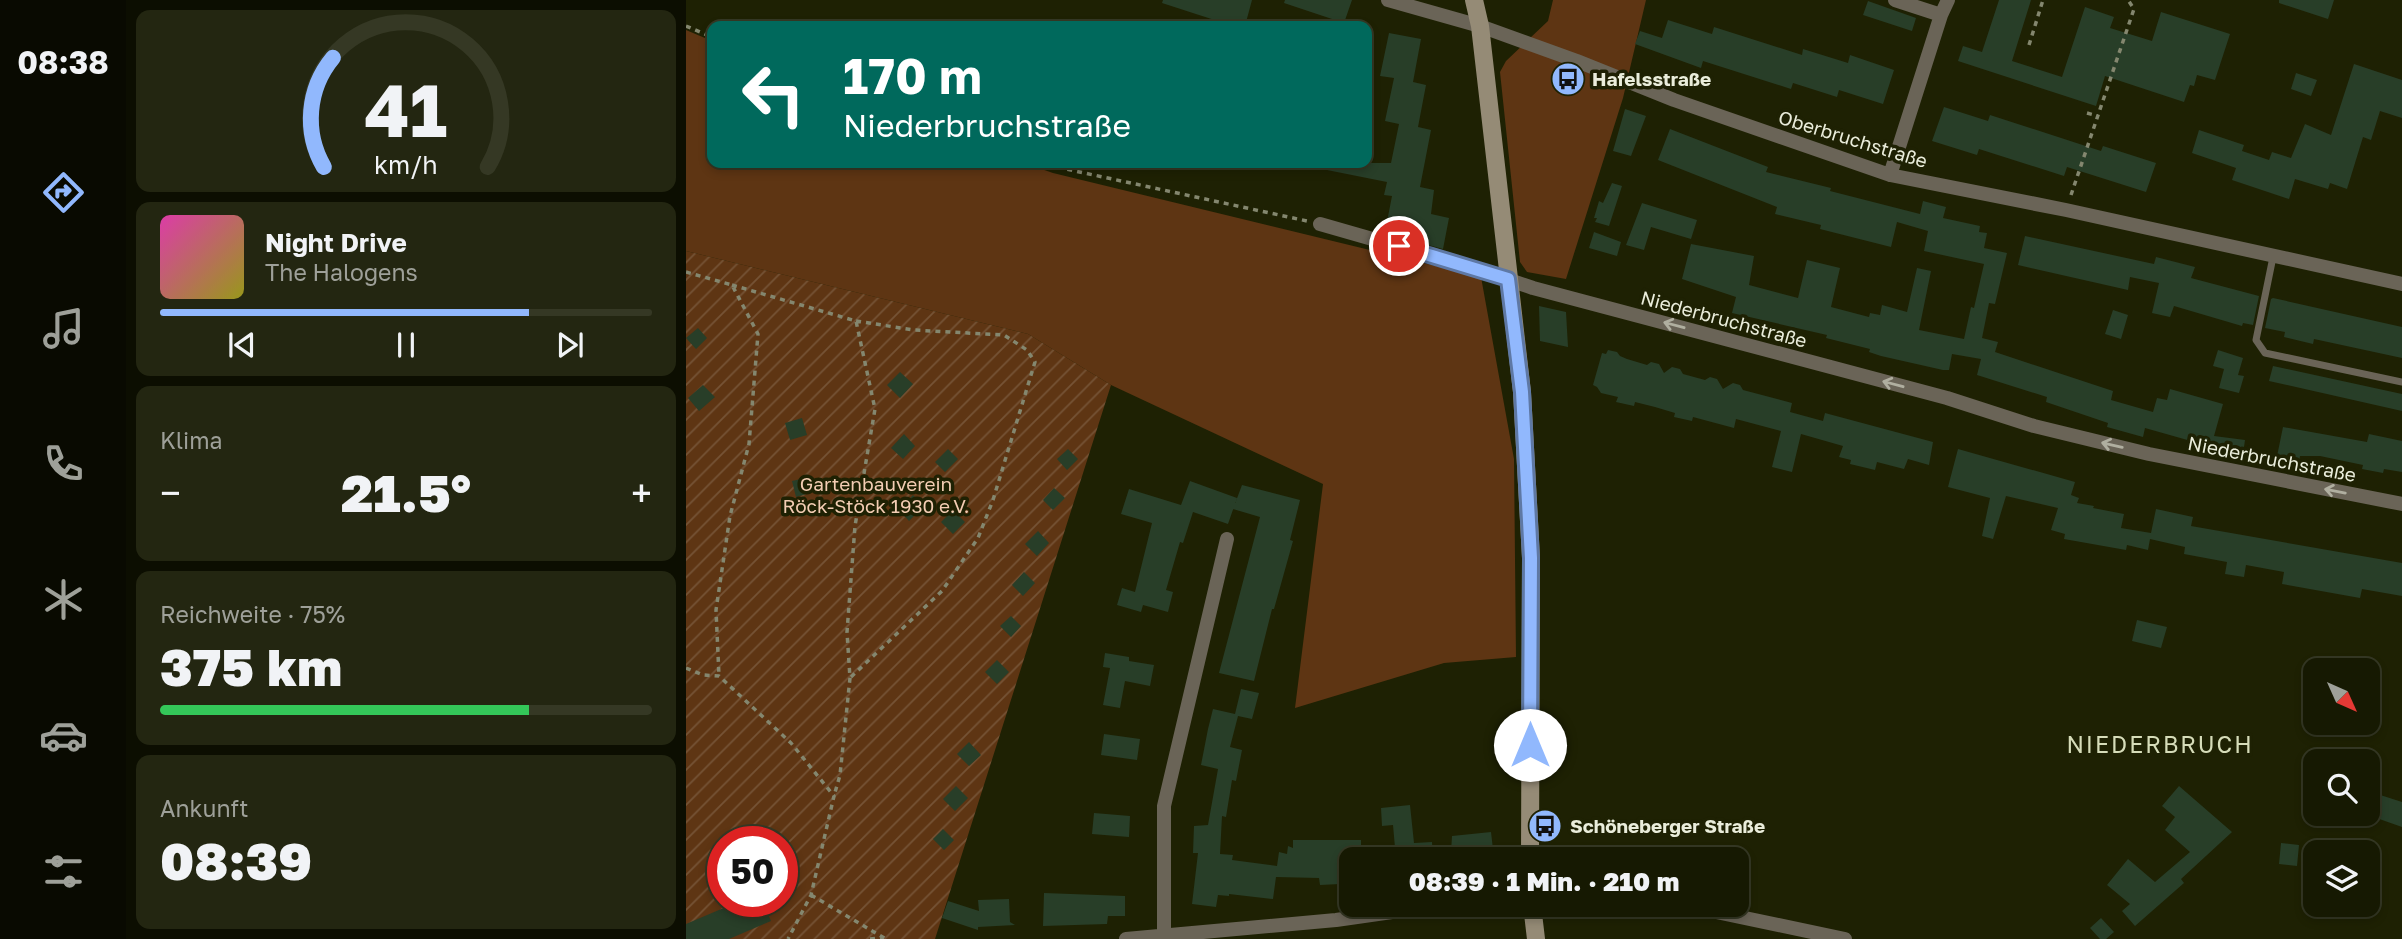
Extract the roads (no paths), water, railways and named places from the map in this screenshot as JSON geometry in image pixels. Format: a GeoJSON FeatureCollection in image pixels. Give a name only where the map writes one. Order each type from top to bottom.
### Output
{"type":"FeatureCollection","features":[{"type":"Feature","properties":{"kind":"main road"},"geometry":{"type":"LineString","coordinates":[[1474,0],[1480,26],[1522,392],[1531,558],[1530,847]]}},
{"type":"Feature","properties":{"kind":"main road"},"geometry":{"type":"LineString","coordinates":[[1533,917],[1536,939]]}},
{"type":"Feature","properties":{"kind":"street","name":"Oberbruchstraße"},"geometry":{"type":"LineString","coordinates":[[1388,0],[1480,26],[1674,100],[1891,175],[2066,210],[2402,284]]}},
{"type":"Feature","properties":{"kind":"street"},"geometry":{"type":"LineString","coordinates":[[1895,0],[1941,15]]}},
{"type":"Feature","properties":{"kind":"street"},"geometry":{"type":"LineString","coordinates":[[1891,175],[1948,0]]}},
{"type":"Feature","properties":{"kind":"street","name":"Niederbruchstraße"},"geometry":{"type":"LineString","coordinates":[[1320,224],[1508,279],[1947,398],[2034,426],[2149,454],[2402,505]]}},
{"type":"Feature","properties":{"kind":"street"},"geometry":{"type":"LineString","coordinates":[[1164,935],[1164,806],[1227,539]]}},
{"type":"Feature","properties":{"kind":"street"},"geometry":{"type":"LineString","coordinates":[[1126,939],[1357,917]]}},
{"type":"Feature","properties":{"kind":"street"},"geometry":{"type":"LineString","coordinates":[[1740,917],[1845,939]]}},
{"type":"Feature","properties":{"kind":"lane"},"geometry":{"type":"LineString","coordinates":[[2273,257],[2256,340],[2265,353],[2402,382]]}},
{"type":"Feature","properties":{"kind":"place","name":"Hafelsstraße"},"geometry":{"type":"Point","coordinates":[1568,79]}},
{"type":"Feature","properties":{"kind":"place","name":"Schöneberger Straße"},"geometry":{"type":"Point","coordinates":[1545,826]}},
{"type":"Feature","properties":{"kind":"district","name":"NIEDERBRUCH"},"geometry":{"type":"Point","coordinates":[2160,745]}},
{"type":"Feature","properties":{"kind":"park label","name":"Gartenbauverein Röck-Stöck 1930 e.V."},"geometry":{"type":"Point","coordinates":[876,495]}}]}
